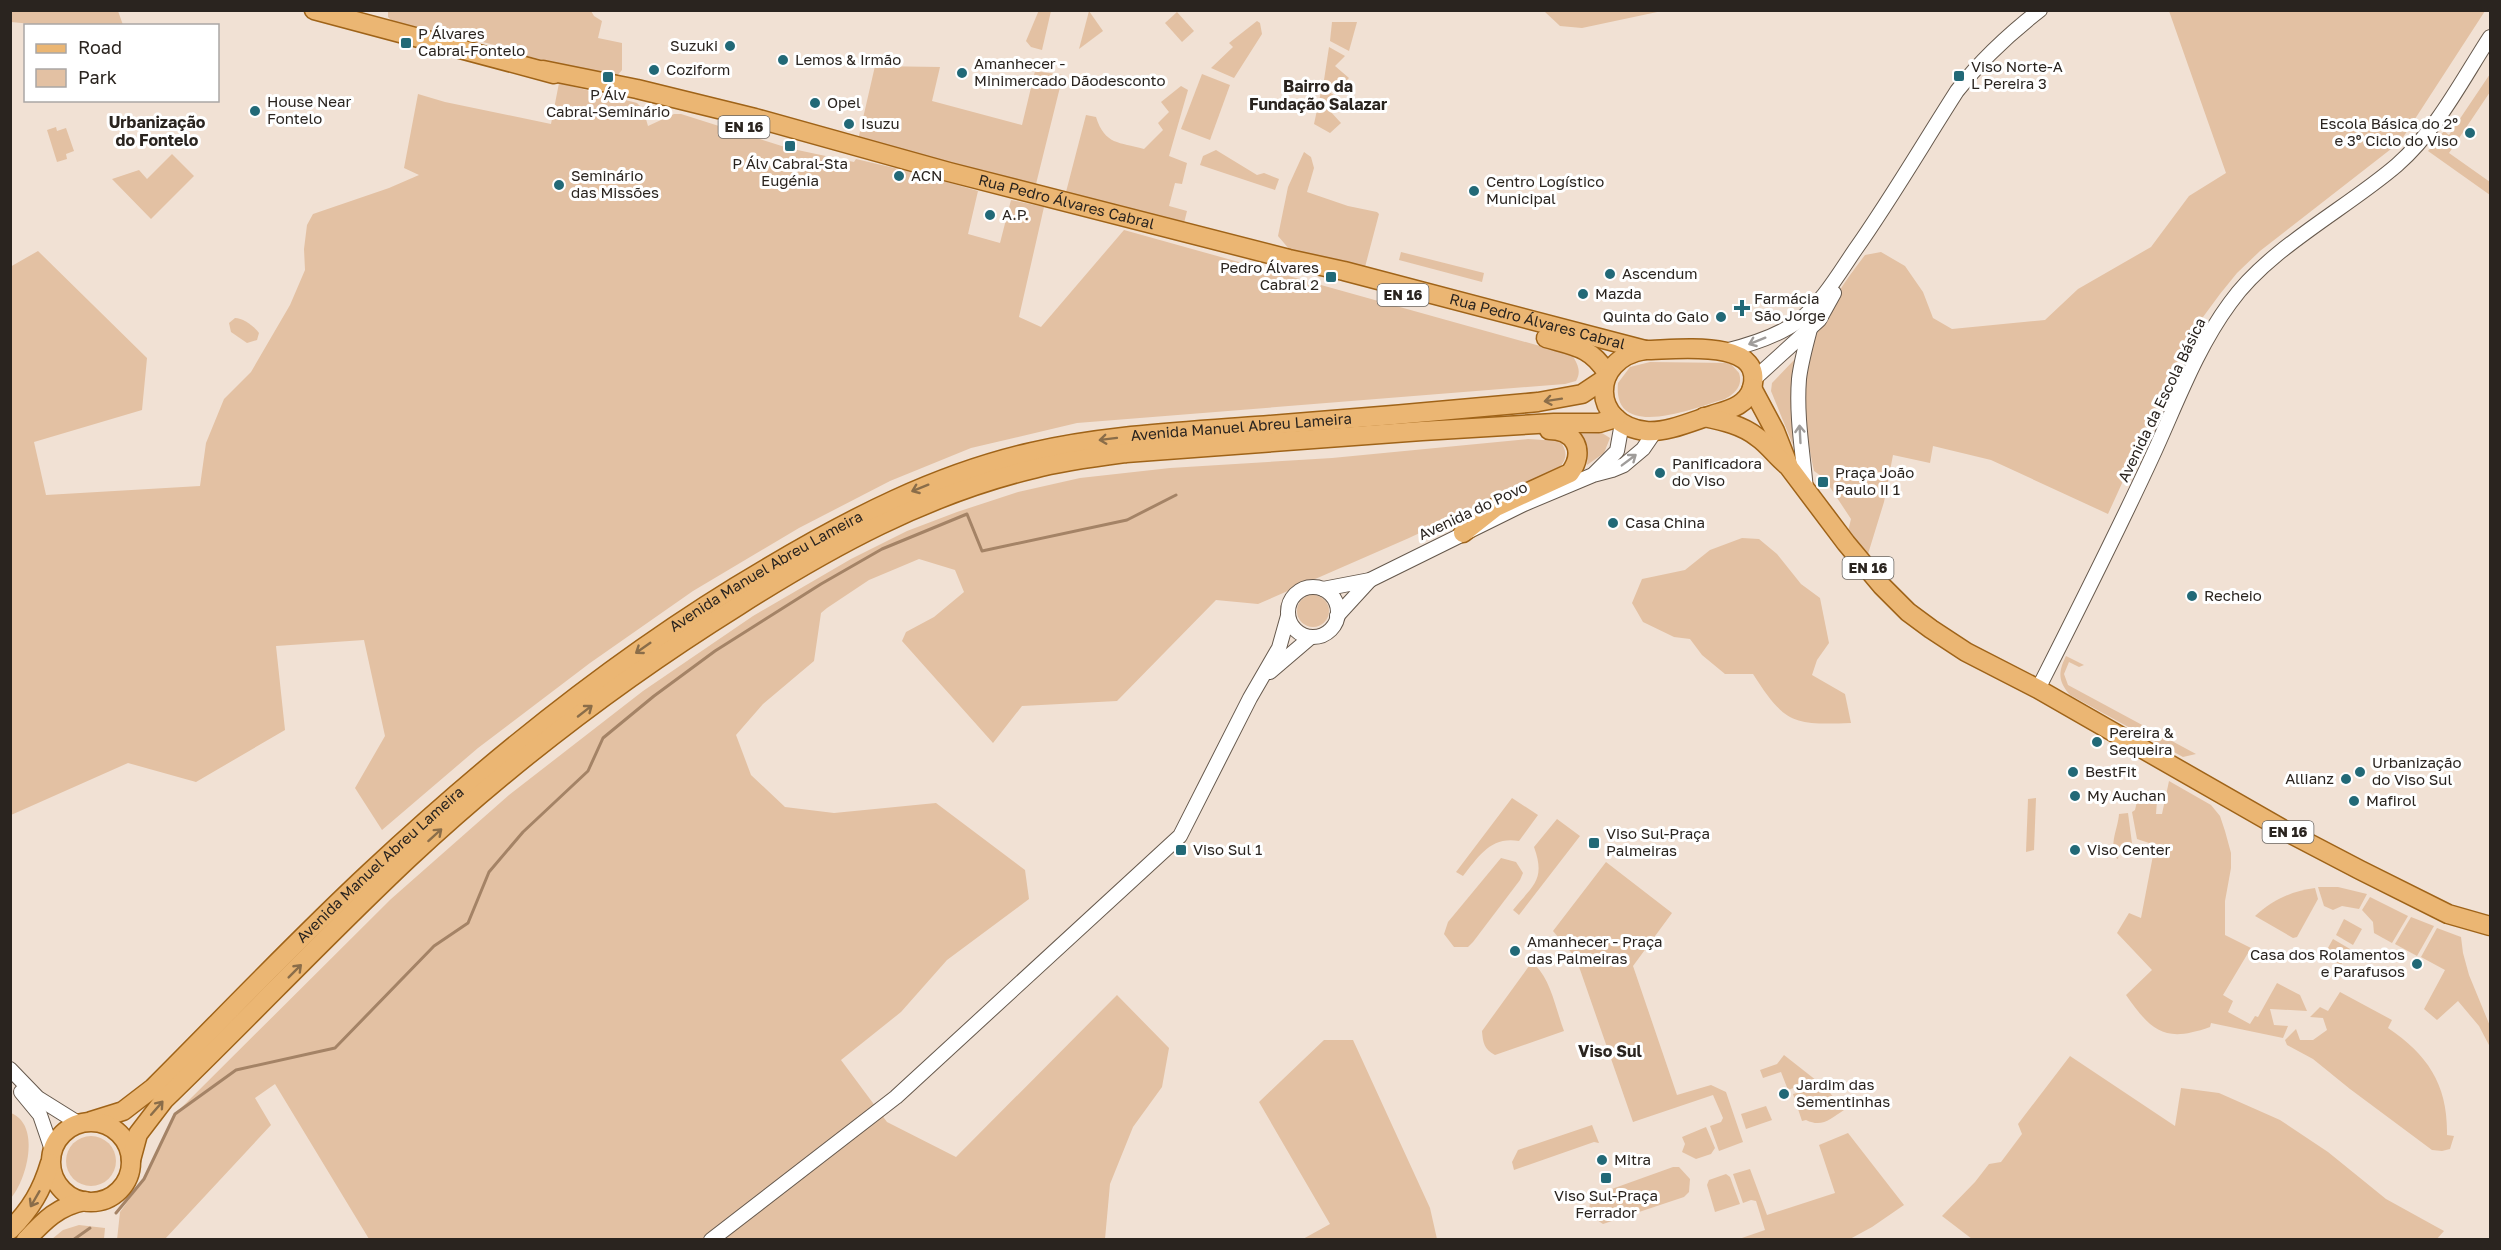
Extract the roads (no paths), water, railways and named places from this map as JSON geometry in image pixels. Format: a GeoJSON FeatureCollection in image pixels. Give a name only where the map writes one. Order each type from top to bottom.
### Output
{"type":"FeatureCollection","features":[{"type":"Feature","properties":{"kind":"main road","name":"Rua Pedro Álvares Cabral"},"geometry":{"type":"LineString","coordinates":[[314,10],[543,70],[687,101],[837,150],[949,172]]}},
{"type":"Feature","properties":{"kind":"main road","name":"Rua Pedro Álvares Cabral"},"geometry":{"type":"LineString","coordinates":[[543,70],[705,117],[819,135],[949,172],[1344,271],[1645,350]]}},
{"type":"Feature","properties":{"kind":"main road"},"geometry":{"type":"LineString","coordinates":[[635,98],[652,98],[680,105],[687,101],[690,108],[702,113],[705,117]]}},
{"type":"Feature","properties":{"kind":"main road","name":"Rua Pedro Álvares Cabral"},"geometry":{"type":"LineString","coordinates":[[1289,259],[1343,278],[1586,350],[1598,359],[1606,375]]}},
{"type":"Feature","properties":{"kind":"main road","name":"EN 16"},"geometry":{"type":"LineString","coordinates":[[1606,375],[1623,356],[1645,350],[1725,351],[1739,355],[1746,360],[1751,369],[1753,384],[1783,447],[1788,466]]}},
{"type":"Feature","properties":{"kind":"main road"},"geometry":{"type":"LineString","coordinates":[[1606,375],[1605,400],[1619,421],[1639,429],[1656,430],[1739,405],[1747,398],[1753,384]]}},
{"type":"Feature","properties":{"kind":"main road","name":"Avenida Manuel Abreu Lameira"},"geometry":{"type":"LineString","coordinates":[[85,1122],[109,1117],[123,1110],[153,1088],[366,875],[469,783],[558,711],[705,605],[804,546],[879,506],[915,490],[988,464],[1079,442],[1538,402],[1582,394],[1606,375]]}},
{"type":"Feature","properties":{"kind":"main road","name":"EN 16"},"geometry":{"type":"LineString","coordinates":[[1704,417],[1723,421],[1749,431],[1788,466],[1806,492],[1875,577],[1908,612],[1966,652],[2038,689],[2294,835],[2378,879],[2448,914],[2490,926]]}},
{"type":"Feature","properties":{"kind":"main road","name":"Avenida Manuel Abreu Lameira"},"geometry":{"type":"LineString","coordinates":[[131,1160],[138,1134],[164,1100],[409,858],[479,796],[651,663],[820,556],[917,507],[993,479],[1046,466],[1126,453],[1448,429],[1619,421]]}},
{"type":"Feature","properties":{"kind":"main road"},"geometry":{"type":"LineString","coordinates":[[1448,429],[1490,433],[1562,431],[1570,436],[1576,446],[1576,465],[1570,473],[1496,507],[1463,532]]}},
{"type":"Feature","properties":{"kind":"main road"},"geometry":{"type":"LineString","coordinates":[[10,1230],[32,1205],[44,1182],[58,1138],[67,1129],[85,1122],[106,1125],[118,1133],[127,1145],[131,1160],[130,1170],[121,1188],[105,1199],[73,1204],[56,1211],[26,1239]]}},
{"type":"Feature","properties":{"kind":"main road"},"geometry":{"type":"LineString","coordinates":[[51,1156],[52,1174],[64,1192],[85,1202]]}},
{"type":"Feature","properties":{"kind":"street"},"geometry":{"type":"LineString","coordinates":[[1725,351],[1749,345],[1798,321],[1820,300],[1869,232],[1957,91],[1973,70],[2007,37],[2040,10]]}},
{"type":"Feature","properties":{"kind":"street","name":"Avenida da Escola Básica"},"geometry":{"type":"LineString","coordinates":[[2038,689],[2103,561],[2209,336],[2230,302],[2257,272],[2397,165],[2426,136],[2490,36]]}},
{"type":"Feature","properties":{"kind":"street"},"geometry":{"type":"LineString","coordinates":[[1753,384],[1810,329],[1824,311],[1858,246]]}},
{"type":"Feature","properties":{"kind":"street"},"geometry":{"type":"LineString","coordinates":[[1806,492],[1800,437],[1799,378],[1810,329]]}},
{"type":"Feature","properties":{"kind":"street","name":"Avenida do Povo"},"geometry":{"type":"LineString","coordinates":[[1593,475],[1617,451],[1619,421]]}},
{"type":"Feature","properties":{"kind":"street","name":"Avenida do Povo"},"geometry":{"type":"LineString","coordinates":[[711,1239],[896,1097],[1180,836],[1250,698],[1264,678],[1279,648],[1290,601],[1301,590],[1308,587],[1323,589],[1370,580],[1463,532],[1593,475],[1624,465],[1643,449],[1656,430]]}},
{"type":"Feature","properties":{"kind":"street","name":"Avenida do Povo"},"geometry":{"type":"LineString","coordinates":[[1264,678],[1311,637],[1328,632],[1337,616],[1370,580]]}},
{"type":"Feature","properties":{"kind":"street"},"geometry":{"type":"LineString","coordinates":[[1323,589],[1336,603],[1337,616]]}},
{"type":"Feature","properties":{"kind":"street"},"geometry":{"type":"LineString","coordinates":[[1288,616],[1299,633],[1311,637]]}},
{"type":"Feature","properties":{"kind":"street"},"geometry":{"type":"LineString","coordinates":[[10,1069],[39,1098],[85,1122]]}},
{"type":"Feature","properties":{"kind":"street"},"geometry":{"type":"LineString","coordinates":[[10,1082],[40,1115],[51,1156]]}},
{"type":"Feature","properties":{"kind":"waterway"},"geometry":{"type":"LineString","coordinates":[[116,1213],[144,1179],[175,1114],[236,1070],[335,1048],[434,946],[468,923],[489,872],[523,832],[588,771],[603,738],[654,696],[715,651],[821,584],[882,549],[967,514],[982,551],[1127,520],[1176,495]]}},
{"type":"Feature","properties":{"kind":"waterway"},"geometry":{"type":"LineString","coordinates":[[73,1240],[90,1228]]}},
{"type":"Feature","properties":{"kind":"place","name":"P Álvares Cabral-Fontelo"},"geometry":{"type":"Point","coordinates":[406,43]}},
{"type":"Feature","properties":{"kind":"place","name":"Suzuki"},"geometry":{"type":"Point","coordinates":[730,46]}},
{"type":"Feature","properties":{"kind":"place","name":"Lemos & Irmão"},"geometry":{"type":"Point","coordinates":[783,60]}},
{"type":"Feature","properties":{"kind":"place","name":"Coziform"},"geometry":{"type":"Point","coordinates":[654,70]}},
{"type":"Feature","properties":{"kind":"place","name":"Amanhecer - Minimercado Dãodesconto"},"geometry":{"type":"Point","coordinates":[962,73]}},
{"type":"Feature","properties":{"kind":"place","name":"Viso Norte-A L Pereira 3"},"geometry":{"type":"Point","coordinates":[1959,76]}},
{"type":"Feature","properties":{"kind":"place","name":"P Álv Cabral-Seminário"},"geometry":{"type":"Point","coordinates":[608,77]}},
{"type":"Feature","properties":{"kind":"place","name":"Opel"},"geometry":{"type":"Point","coordinates":[815,103]}},
{"type":"Feature","properties":{"kind":"place","name":"House Near Fontelo"},"geometry":{"type":"Point","coordinates":[255,111]}},
{"type":"Feature","properties":{"kind":"place","name":"Isuzu"},"geometry":{"type":"Point","coordinates":[849,124]}},
{"type":"Feature","properties":{"kind":"place","name":"Escola Básica do 2º e 3º Ciclo do Viso"},"geometry":{"type":"Point","coordinates":[2470,133]}},
{"type":"Feature","properties":{"kind":"place","name":"P Álv Cabral-Sta Eugénia"},"geometry":{"type":"Point","coordinates":[790,146]}},
{"type":"Feature","properties":{"kind":"place","name":"ACN"},"geometry":{"type":"Point","coordinates":[899,176]}},
{"type":"Feature","properties":{"kind":"place","name":"Seminário das Missões"},"geometry":{"type":"Point","coordinates":[559,185]}},
{"type":"Feature","properties":{"kind":"place","name":"Centro Logístico Municipal"},"geometry":{"type":"Point","coordinates":[1474,191]}},
{"type":"Feature","properties":{"kind":"place","name":"A.P."},"geometry":{"type":"Point","coordinates":[990,215]}},
{"type":"Feature","properties":{"kind":"place","name":"Ascendum"},"geometry":{"type":"Point","coordinates":[1610,274]}},
{"type":"Feature","properties":{"kind":"place","name":"Pedro Álvares Cabral 2"},"geometry":{"type":"Point","coordinates":[1331,277]}},
{"type":"Feature","properties":{"kind":"place","name":"Mazda"},"geometry":{"type":"Point","coordinates":[1583,294]}},
{"type":"Feature","properties":{"kind":"place","name":"Farmácia São Jorge"},"geometry":{"type":"Point","coordinates":[1742,308]}},
{"type":"Feature","properties":{"kind":"place","name":"Quinta do Galo"},"geometry":{"type":"Point","coordinates":[1721,317]}},
{"type":"Feature","properties":{"kind":"place","name":"Panificadora do Viso"},"geometry":{"type":"Point","coordinates":[1660,473]}},
{"type":"Feature","properties":{"kind":"place","name":"Praça João Paulo II 1"},"geometry":{"type":"Point","coordinates":[1823,482]}},
{"type":"Feature","properties":{"kind":"place","name":"Casa China"},"geometry":{"type":"Point","coordinates":[1613,523]}},
{"type":"Feature","properties":{"kind":"place","name":"Recheio"},"geometry":{"type":"Point","coordinates":[2192,596]}},
{"type":"Feature","properties":{"kind":"place","name":"Pereira & Sequeira"},"geometry":{"type":"Point","coordinates":[2097,742]}},
{"type":"Feature","properties":{"kind":"place","name":"BestFit"},"geometry":{"type":"Point","coordinates":[2073,772]}},
{"type":"Feature","properties":{"kind":"place","name":"Urbanização do Viso Sul"},"geometry":{"type":"Point","coordinates":[2360,772]}},
{"type":"Feature","properties":{"kind":"place","name":"Allianz"},"geometry":{"type":"Point","coordinates":[2346,779]}},
{"type":"Feature","properties":{"kind":"place","name":"My Auchan"},"geometry":{"type":"Point","coordinates":[2075,796]}},
{"type":"Feature","properties":{"kind":"place","name":"Mafirol"},"geometry":{"type":"Point","coordinates":[2354,801]}},
{"type":"Feature","properties":{"kind":"place","name":"Viso Sul-Praça Palmeiras"},"geometry":{"type":"Point","coordinates":[1594,843]}},
{"type":"Feature","properties":{"kind":"place","name":"Viso Sul 1"},"geometry":{"type":"Point","coordinates":[1181,850]}},
{"type":"Feature","properties":{"kind":"place","name":"Viso Center"},"geometry":{"type":"Point","coordinates":[2075,850]}},
{"type":"Feature","properties":{"kind":"place","name":"Amanhecer - Praça das Palmeiras"},"geometry":{"type":"Point","coordinates":[1515,951]}},
{"type":"Feature","properties":{"kind":"place","name":"Casa dos Rolamentos e Parafusos"},"geometry":{"type":"Point","coordinates":[2417,964]}},
{"type":"Feature","properties":{"kind":"place","name":"Jardim das Sementinhas"},"geometry":{"type":"Point","coordinates":[1784,1094]}},
{"type":"Feature","properties":{"kind":"place","name":"Mitra"},"geometry":{"type":"Point","coordinates":[1602,1160]}},
{"type":"Feature","properties":{"kind":"place","name":"Viso Sul-Praça Ferrador"},"geometry":{"type":"Point","coordinates":[1606,1178]}},
{"type":"Feature","properties":{"kind":"district","name":"Bairro da Fundação Salazar"},"geometry":{"type":"Point","coordinates":[1318,95]}},
{"type":"Feature","properties":{"kind":"district","name":"Urbanização do Fontelo"},"geometry":{"type":"Point","coordinates":[157,131]}},
{"type":"Feature","properties":{"kind":"district","name":"Viso Sul"},"geometry":{"type":"Point","coordinates":[1610,1051]}}]}
